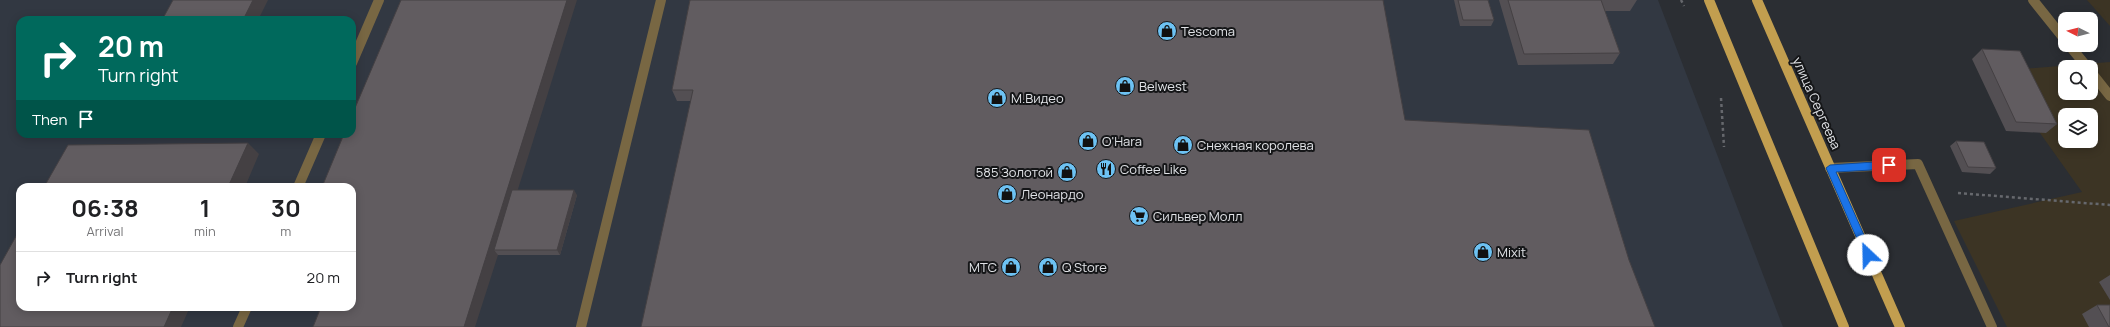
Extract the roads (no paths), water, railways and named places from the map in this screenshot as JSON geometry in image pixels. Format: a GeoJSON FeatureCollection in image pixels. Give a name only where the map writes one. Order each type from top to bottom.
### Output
{"type":"FeatureCollection","features":[{"type":"Feature","properties":{"kind":"main road"},"geometry":{"type":"LineString","coordinates":[[1709,0],[1844,327]]}},
{"type":"Feature","properties":{"kind":"main road","name":"улица Сергеева"},"geometry":{"type":"LineString","coordinates":[[1757,0],[1900,327]]}},
{"type":"Feature","properties":{"kind":"street"},"geometry":{"type":"LineString","coordinates":[[356,54],[379,0]]}},
{"type":"Feature","properties":{"kind":"street"},"geometry":{"type":"LineString","coordinates":[[581,327],[661,0]]}},
{"type":"Feature","properties":{"kind":"street"},"geometry":{"type":"LineString","coordinates":[[2033,0],[2058,31]]}},
{"type":"Feature","properties":{"kind":"street"},"geometry":{"type":"LineString","coordinates":[[2075,52],[2081,60]]}},
{"type":"Feature","properties":{"kind":"street"},"geometry":{"type":"LineString","coordinates":[[2098,81],[2110,96]]}},
{"type":"Feature","properties":{"kind":"street"},"geometry":{"type":"LineString","coordinates":[[300,183],[319,138]]}},
{"type":"Feature","properties":{"kind":"street"},"geometry":{"type":"LineString","coordinates":[[1830,168],[1918,164],[1992,327]]}},
{"type":"Feature","properties":{"kind":"street"},"geometry":{"type":"LineString","coordinates":[[238,327],[245,311]]}},
{"type":"Feature","properties":{"kind":"place","name":"Tescoma"},"geometry":{"type":"Point","coordinates":[1167,31]}},
{"type":"Feature","properties":{"kind":"place","name":"Belwest"},"geometry":{"type":"Point","coordinates":[1125,86]}},
{"type":"Feature","properties":{"kind":"place","name":"М.Видео"},"geometry":{"type":"Point","coordinates":[997,98]}},
{"type":"Feature","properties":{"kind":"place","name":"O'Hara"},"geometry":{"type":"Point","coordinates":[1088,141]}},
{"type":"Feature","properties":{"kind":"place","name":"Снежная королева"},"geometry":{"type":"Point","coordinates":[1183,145]}},
{"type":"Feature","properties":{"kind":"place","name":"Coffee Like"},"geometry":{"type":"Point","coordinates":[1106,169]}},
{"type":"Feature","properties":{"kind":"place","name":"585 Золотой"},"geometry":{"type":"Point","coordinates":[1067,172]}},
{"type":"Feature","properties":{"kind":"place","name":"Леонардо"},"geometry":{"type":"Point","coordinates":[1007,194]}},
{"type":"Feature","properties":{"kind":"place","name":"Сильвер Молл"},"geometry":{"type":"Point","coordinates":[1139,216]}},
{"type":"Feature","properties":{"kind":"place","name":"Mixit"},"geometry":{"type":"Point","coordinates":[1483,252]}},
{"type":"Feature","properties":{"kind":"place","name":"МТС"},"geometry":{"type":"Point","coordinates":[1011,267]}},
{"type":"Feature","properties":{"kind":"place","name":"Q Store"},"geometry":{"type":"Point","coordinates":[1048,267]}}]}
